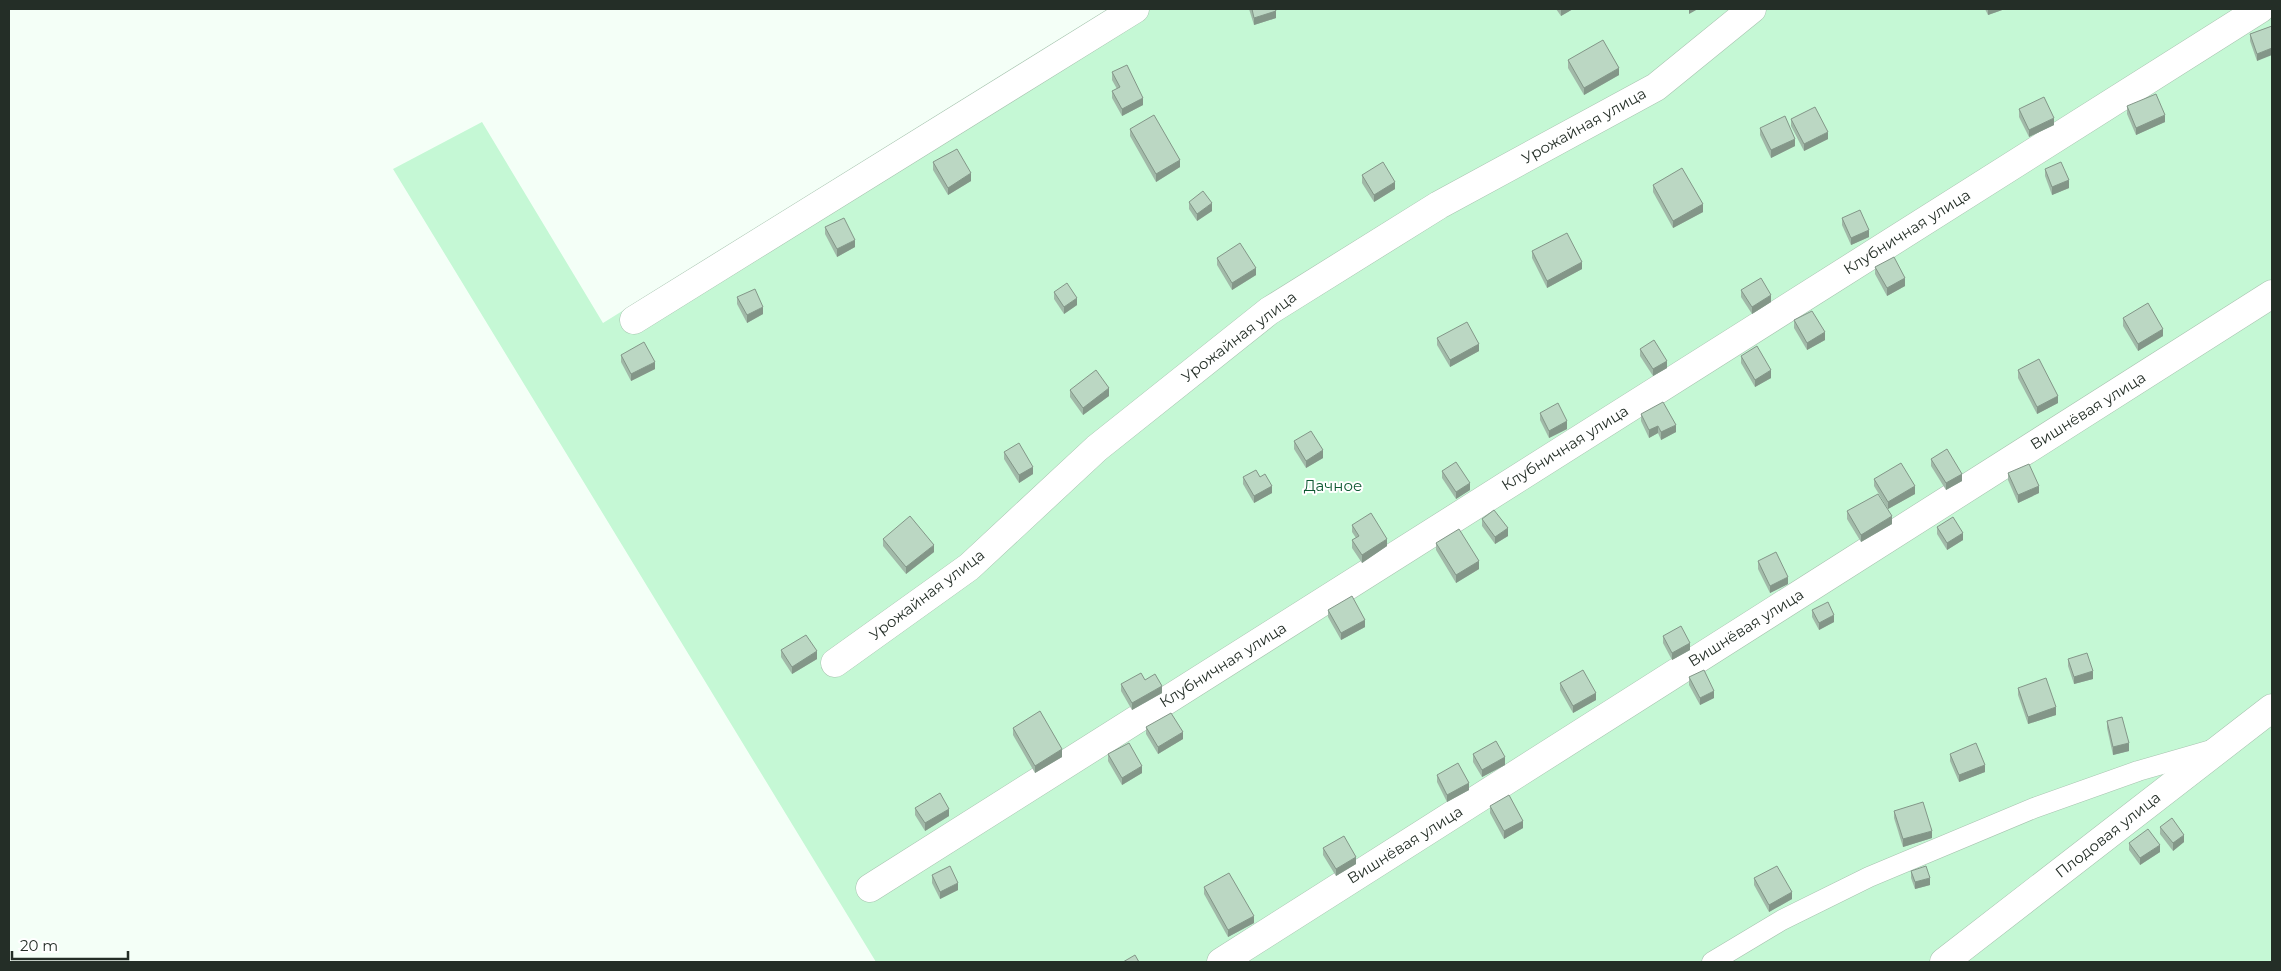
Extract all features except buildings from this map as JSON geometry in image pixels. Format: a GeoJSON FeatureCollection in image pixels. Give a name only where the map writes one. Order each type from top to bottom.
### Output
{"type":"FeatureCollection","features":[{"type":"Feature","properties":{"kind":"street"},"geometry":{"type":"LineString","coordinates":[[634,320],[1135,9]]}},
{"type":"Feature","properties":{"kind":"street","name":"Урожайная улица"},"geometry":{"type":"LineString","coordinates":[[835,663],[969,567],[1097,448],[1269,311],[1439,205],[1656,86],[1752,9]]}},
{"type":"Feature","properties":{"kind":"street","name":"Клубничная улица"},"geometry":{"type":"LineString","coordinates":[[870,888],[2260,9]]}},
{"type":"Feature","properties":{"kind":"street","name":"Вишнёвая улица"},"geometry":{"type":"LineString","coordinates":[[1220,962],[2272,294]]}},
{"type":"Feature","properties":{"kind":"street","name":"Плодовая улица"},"geometry":{"type":"LineString","coordinates":[[1944,962],[2272,708]]}},
{"type":"Feature","properties":{"kind":"lane"},"geometry":{"type":"LineString","coordinates":[[1712,962],[1782,920],[1878,873],[2034,808],[2138,771],[2223,746]]}},
{"type":"Feature","properties":{"kind":"green space","name":"Дачное"},"geometry":{"type":"Polygon","coordinates":[[[1108,9],[2272,9],[2272,962],[876,962],[393,169],[482,122],[603,323],[1108,9]]]}}]}
